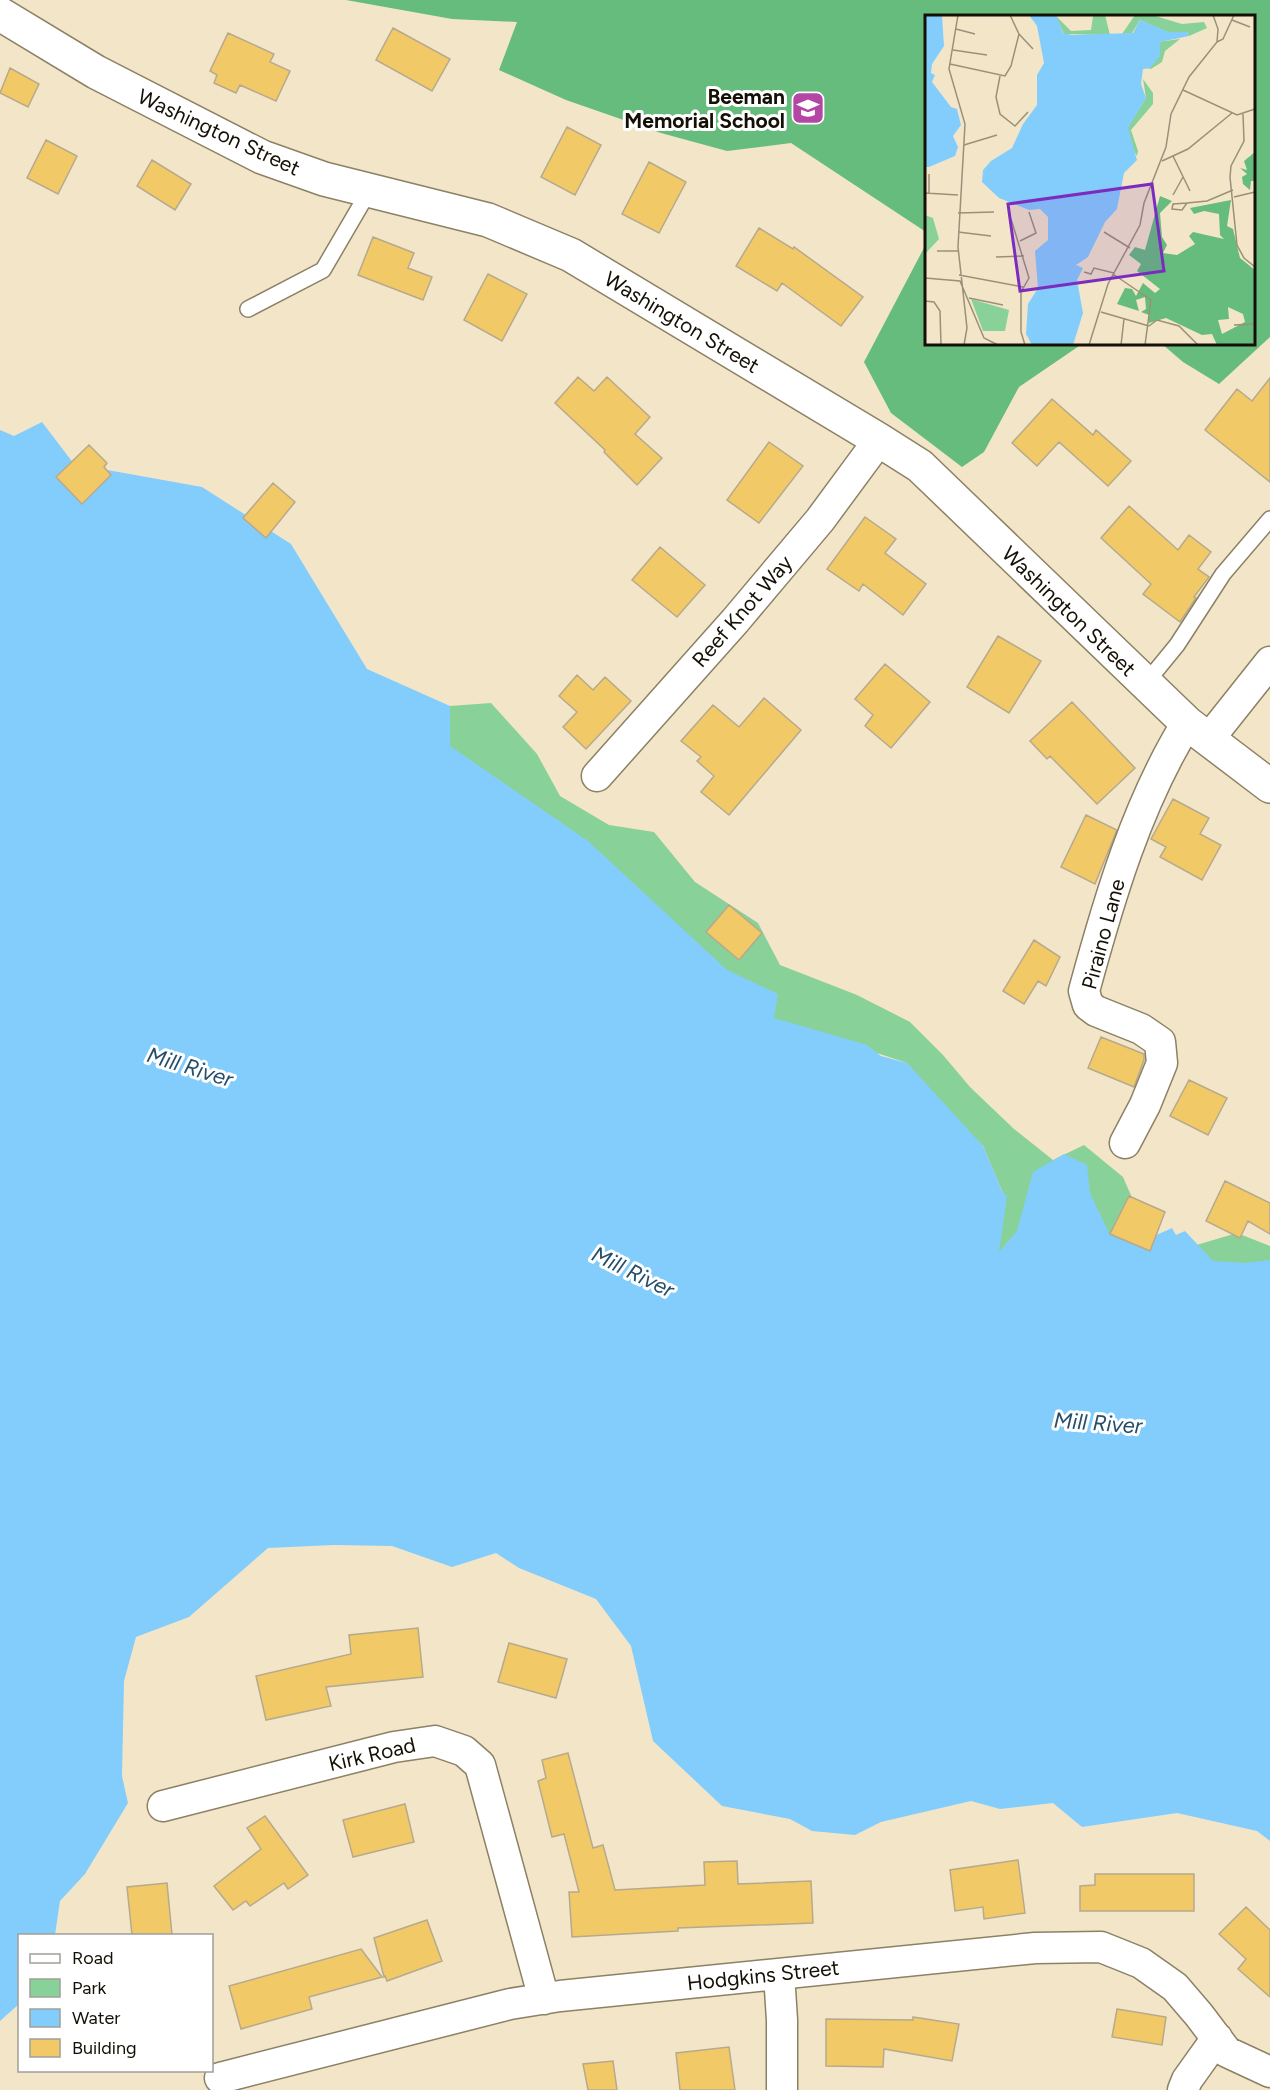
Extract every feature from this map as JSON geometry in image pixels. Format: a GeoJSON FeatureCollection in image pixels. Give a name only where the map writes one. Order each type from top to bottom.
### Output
{"type":"FeatureCollection","features":[{"type":"Feature","properties":{"kind":"main road","name":"Washington Street"},"geometry":{"type":"LineString","coordinates":[[0,14],[96,72],[262,157],[324,179],[488,220],[571,255],[879,440],[920,466],[1145,684],[1198,731],[1270,786]]}},
{"type":"Feature","properties":{"kind":"street","name":"Reef Knot Way"},"geometry":{"type":"LineString","coordinates":[[597,776],[735,621],[820,520],[879,440]]}},
{"type":"Feature","properties":{"kind":"street"},"geometry":{"type":"LineString","coordinates":[[1198,731],[1270,662]]}},
{"type":"Feature","properties":{"kind":"street","name":"Piraino Lane"},"geometry":{"type":"LineString","coordinates":[[1125,1143],[1145,1105],[1162,1063],[1160,1041],[1141,1029],[1096,1011],[1088,1005],[1084,991],[1111,896],[1133,835],[1169,751],[1198,731]]}},
{"type":"Feature","properties":{"kind":"street","name":"Kirk Road"},"geometry":{"type":"LineString","coordinates":[[163,1806],[394,1747],[435,1741],[464,1751],[480,1765],[544,1999]]}},
{"type":"Feature","properties":{"kind":"street","name":"Hodgkins Street"},"geometry":{"type":"LineString","coordinates":[[220,2078],[510,2004],[1035,1948],[1101,1947],[1141,1963],[1174,1987],[1227,2052],[1270,2072]]}},
{"type":"Feature","properties":{"kind":"street"},"geometry":{"type":"LineString","coordinates":[[778,1974],[782,2020],[782,2090]]}},
{"type":"Feature","properties":{"kind":"street"},"geometry":{"type":"LineString","coordinates":[[1183,2090],[1187,2080],[1217,2038]]}},
{"type":"Feature","properties":{"kind":"lane"},"geometry":{"type":"LineString","coordinates":[[248,309],[323,270],[369,191]]}},
{"type":"Feature","properties":{"kind":"lane"},"geometry":{"type":"LineString","coordinates":[[1145,684],[1177,645],[1222,574],[1270,519]]}},
{"type":"Feature","properties":{"kind":"green space","name":"Beeman Memorial School"},"geometry":{"type":"Polygon","coordinates":[[[346,0],[1270,0],[1270,337],[1219,384],[1183,362],[1163,345],[1255,345],[1255,15],[925,15],[925,231],[791,143],[727,151],[661,133],[566,100],[499,70],[517,22],[452,19],[346,0]]]}},
{"type":"Feature","properties":{"kind":"green space"},"geometry":{"type":"Polygon","coordinates":[[[925,246],[925,345],[1081,345],[1019,387],[984,452],[962,467],[891,413],[864,362],[925,246]]]}},
{"type":"Feature","properties":{"kind":"green space"},"geometry":{"type":"Polygon","coordinates":[[[491,703],[537,754],[560,796],[609,825],[654,832],[695,882],[758,923],[780,965],[857,995],[910,1022],[943,1055],[970,1087],[1014,1129],[1053,1160],[1084,1145],[1123,1177],[1151,1241],[1118,1252],[1028,1266],[998,1252],[1006,1200],[983,1146],[939,1102],[907,1063],[853,1045],[768,1026],[449,751],[450,706],[491,703]]]}},
{"type":"Feature","properties":{"kind":"green space"},"geometry":{"type":"Polygon","coordinates":[[[1237,1233],[1270,1246],[1270,1308],[1193,1246],[1237,1233]]]}},
{"type":"Feature","properties":{"kind":"water","name":"Mill River"},"geometry":{"type":"Polygon","coordinates":[[[42,422],[74,464],[202,487],[291,544],[367,669],[450,706],[450,746],[588,841],[727,970],[778,994],[774,1018],[867,1045],[881,1056],[907,1063],[983,1146],[1003,1193],[1007,1196],[999,1252],[1017,1231],[1033,1172],[1064,1154],[1087,1165],[1090,1193],[1110,1235],[1134,1245],[1172,1228],[1176,1235],[1185,1231],[1213,1261],[1244,1263],[1270,1260],[1270,1841],[1257,1831],[1177,1813],[1082,1827],[1053,1803],[1000,1809],[971,1801],[881,1822],[855,1835],[812,1831],[790,1819],[722,1806],[653,1741],[631,1646],[596,1599],[519,1568],[496,1553],[452,1567],[392,1546],[334,1545],[268,1548],[189,1617],[136,1637],[124,1681],[122,1776],[128,1803],[85,1874],[60,1901],[55,1934],[18,1934],[18,2005],[0,2021],[0,430],[14,436],[42,422]]]}},
{"type":"Feature","properties":{"kind":"building"},"geometry":{"type":"Polygon","coordinates":[[[393,28],[450,59],[432,91],[376,60],[393,28]]]}},
{"type":"Feature","properties":{"kind":"building"},"geometry":{"type":"Polygon","coordinates":[[[228,33],[274,54],[270,62],[290,71],[276,101],[240,85],[236,93],[214,83],[217,75],[210,71],[228,33]]]}},
{"type":"Feature","properties":{"kind":"building"},"geometry":{"type":"Polygon","coordinates":[[[10,68],[39,84],[28,107],[0,93],[10,68]]]}},
{"type":"Feature","properties":{"kind":"building"},"geometry":{"type":"Polygon","coordinates":[[[567,127],[601,145],[575,195],[541,177],[567,127]]]}},
{"type":"Feature","properties":{"kind":"building"},"geometry":{"type":"Polygon","coordinates":[[[46,140],[77,156],[58,194],[27,178],[46,140]]]}},
{"type":"Feature","properties":{"kind":"building"},"geometry":{"type":"Polygon","coordinates":[[[152,160],[191,184],[175,210],[137,186],[152,160]]]}},
{"type":"Feature","properties":{"kind":"building"},"geometry":{"type":"Polygon","coordinates":[[[649,162],[686,182],[659,233],[622,214],[649,162]]]}},
{"type":"Feature","properties":{"kind":"building"},"geometry":{"type":"Polygon","coordinates":[[[759,228],[793,249],[794,247],[863,297],[841,326],[782,283],[777,291],[736,266],[759,228]]]}},
{"type":"Feature","properties":{"kind":"building"},"geometry":{"type":"Polygon","coordinates":[[[373,237],[414,253],[408,268],[432,277],[423,300],[358,275],[373,237]]]}},
{"type":"Feature","properties":{"kind":"building"},"geometry":{"type":"Polygon","coordinates":[[[488,274],[527,294],[502,341],[464,320],[488,274]]]}},
{"type":"Feature","properties":{"kind":"building"},"geometry":{"type":"Polygon","coordinates":[[[578,377],[594,391],[607,377],[650,417],[635,434],[662,458],[637,485],[604,452],[605,450],[555,403],[578,377]]]}},
{"type":"Feature","properties":{"kind":"building"},"geometry":{"type":"Polygon","coordinates":[[[1270,378],[1270,482],[1205,430],[1237,389],[1252,401],[1270,378]]]}},
{"type":"Feature","properties":{"kind":"building"},"geometry":{"type":"Polygon","coordinates":[[[1052,399],[1093,435],[1096,430],[1131,461],[1108,486],[1059,442],[1037,466],[1012,443],[1052,399]]]}},
{"type":"Feature","properties":{"kind":"building"},"geometry":{"type":"Polygon","coordinates":[[[769,442],[803,466],[759,523],[727,500],[769,442]]]}},
{"type":"Feature","properties":{"kind":"building"},"geometry":{"type":"Polygon","coordinates":[[[89,445],[107,463],[104,467],[111,475],[82,504],[56,477],[89,445]]]}},
{"type":"Feature","properties":{"kind":"building"},"geometry":{"type":"Polygon","coordinates":[[[273,483],[295,502],[266,538],[243,518],[273,483]]]}},
{"type":"Feature","properties":{"kind":"building"},"geometry":{"type":"Polygon","coordinates":[[[1129,506],[1178,550],[1189,535],[1211,552],[1198,569],[1209,577],[1180,622],[1143,594],[1151,584],[1101,538],[1129,506]]]}},
{"type":"Feature","properties":{"kind":"building"},"geometry":{"type":"Polygon","coordinates":[[[865,517],[896,539],[885,553],[926,584],[903,615],[863,584],[859,591],[827,569],[865,517]]]}},
{"type":"Feature","properties":{"kind":"building"},"geometry":{"type":"Polygon","coordinates":[[[660,547],[705,585],[677,617],[632,580],[660,547]]]}},
{"type":"Feature","properties":{"kind":"building"},"geometry":{"type":"Polygon","coordinates":[[[998,636],[1041,661],[1009,713],[967,687],[998,636]]]}},
{"type":"Feature","properties":{"kind":"building"},"geometry":{"type":"Polygon","coordinates":[[[885,664],[930,702],[891,748],[865,726],[873,715],[855,699],[885,664]]]}},
{"type":"Feature","properties":{"kind":"building"},"geometry":{"type":"Polygon","coordinates":[[[577,675],[593,690],[605,677],[631,701],[586,749],[563,727],[577,712],[559,696],[577,675]]]}},
{"type":"Feature","properties":{"kind":"building"},"geometry":{"type":"Polygon","coordinates":[[[764,698],[801,730],[729,815],[701,792],[714,776],[697,761],[701,757],[681,741],[713,705],[739,727],[764,698]]]}},
{"type":"Feature","properties":{"kind":"building"},"geometry":{"type":"Polygon","coordinates":[[[1072,702],[1135,768],[1097,804],[1050,756],[1047,759],[1030,741],[1072,702]]]}},
{"type":"Feature","properties":{"kind":"building"},"geometry":{"type":"Polygon","coordinates":[[[1173,799],[1209,818],[1200,834],[1221,845],[1202,880],[1160,857],[1166,847],[1151,839],[1173,799]]]}},
{"type":"Feature","properties":{"kind":"building"},"geometry":{"type":"Polygon","coordinates":[[[1086,815],[1117,830],[1095,884],[1061,867],[1086,815]]]}},
{"type":"Feature","properties":{"kind":"building"},"geometry":{"type":"Polygon","coordinates":[[[729,905],[762,933],[739,960],[706,932],[729,905]]]}},
{"type":"Feature","properties":{"kind":"building"},"geometry":{"type":"Polygon","coordinates":[[[1034,940],[1060,957],[1046,986],[1038,981],[1024,1004],[1003,991],[1034,940]]]}},
{"type":"Feature","properties":{"kind":"building"},"geometry":{"type":"Polygon","coordinates":[[[1101,1037],[1144,1054],[1134,1087],[1088,1068],[1101,1037]]]}},
{"type":"Feature","properties":{"kind":"building"},"geometry":{"type":"Polygon","coordinates":[[[1189,1080],[1227,1098],[1208,1135],[1170,1116],[1189,1080]]]}},
{"type":"Feature","properties":{"kind":"building"},"geometry":{"type":"Polygon","coordinates":[[[1225,1181],[1270,1203],[1270,1234],[1248,1221],[1240,1238],[1206,1221],[1225,1181]]]}},
{"type":"Feature","properties":{"kind":"building"},"geometry":{"type":"Polygon","coordinates":[[[1129,1196],[1165,1212],[1150,1251],[1110,1234],[1129,1196]]]}},
{"type":"Feature","properties":{"kind":"building"},"geometry":{"type":"Polygon","coordinates":[[[418,1628],[423,1677],[326,1687],[331,1706],[266,1720],[256,1676],[351,1654],[349,1635],[418,1628]]]}},
{"type":"Feature","properties":{"kind":"building"},"geometry":{"type":"Polygon","coordinates":[[[509,1643],[567,1659],[556,1698],[498,1682],[509,1643]]]}},
{"type":"Feature","properties":{"kind":"building"},"geometry":{"type":"Polygon","coordinates":[[[568,1753],[593,1848],[603,1845],[615,1890],[705,1885],[704,1862],[737,1861],[738,1884],[811,1881],[813,1923],[678,1928],[678,1931],[572,1937],[569,1892],[579,1892],[564,1834],[552,1837],[538,1781],[546,1778],[542,1760],[568,1753]]]}},
{"type":"Feature","properties":{"kind":"building"},"geometry":{"type":"Polygon","coordinates":[[[405,1804],[414,1842],[353,1857],[343,1820],[405,1804]]]}},
{"type":"Feature","properties":{"kind":"building"},"geometry":{"type":"Polygon","coordinates":[[[265,1816],[308,1875],[288,1889],[284,1883],[250,1906],[246,1901],[233,1910],[214,1886],[261,1849],[247,1828],[265,1816]]]}},
{"type":"Feature","properties":{"kind":"building"},"geometry":{"type":"Polygon","coordinates":[[[1018,1860],[1025,1913],[984,1919],[983,1907],[955,1911],[950,1870],[1018,1860]]]}},
{"type":"Feature","properties":{"kind":"building"},"geometry":{"type":"Polygon","coordinates":[[[1095,1874],[1194,1874],[1194,1911],[1080,1911],[1080,1886],[1095,1885],[1095,1874]]]}},
{"type":"Feature","properties":{"kind":"building"},"geometry":{"type":"Polygon","coordinates":[[[167,1883],[172,1934],[132,1934],[127,1887],[167,1883]]]}},
{"type":"Feature","properties":{"kind":"building"},"geometry":{"type":"Polygon","coordinates":[[[1246,1907],[1270,1930],[1270,1997],[1238,1969],[1246,1959],[1219,1934],[1246,1907]]]}},
{"type":"Feature","properties":{"kind":"building"},"geometry":{"type":"Polygon","coordinates":[[[427,1920],[442,1961],[387,1981],[374,1938],[427,1920]]]}},
{"type":"Feature","properties":{"kind":"building"},"geometry":{"type":"Polygon","coordinates":[[[361,1949],[382,1977],[309,1997],[312,2009],[241,2029],[229,1986],[361,1949]]]}},
{"type":"Feature","properties":{"kind":"building"},"geometry":{"type":"Polygon","coordinates":[[[1117,2009],[1166,2017],[1162,2045],[1112,2037],[1117,2009]]]}},
{"type":"Feature","properties":{"kind":"building"},"geometry":{"type":"Polygon","coordinates":[[[913,2017],[959,2024],[952,2061],[884,2049],[883,2067],[826,2066],[826,2019],[913,2020],[913,2017]]]}},
{"type":"Feature","properties":{"kind":"building"},"geometry":{"type":"Polygon","coordinates":[[[729,2047],[735,2090],[680,2090],[676,2053],[729,2047]]]}},
{"type":"Feature","properties":{"kind":"building"},"geometry":{"type":"Polygon","coordinates":[[[613,2061],[617,2090],[588,2090],[583,2064],[613,2061]]]}},
{"type":"Feature","properties":{"kind":"place","name":"Beeman Memorial School"},"geometry":{"type":"Point","coordinates":[808,108]}}]}
